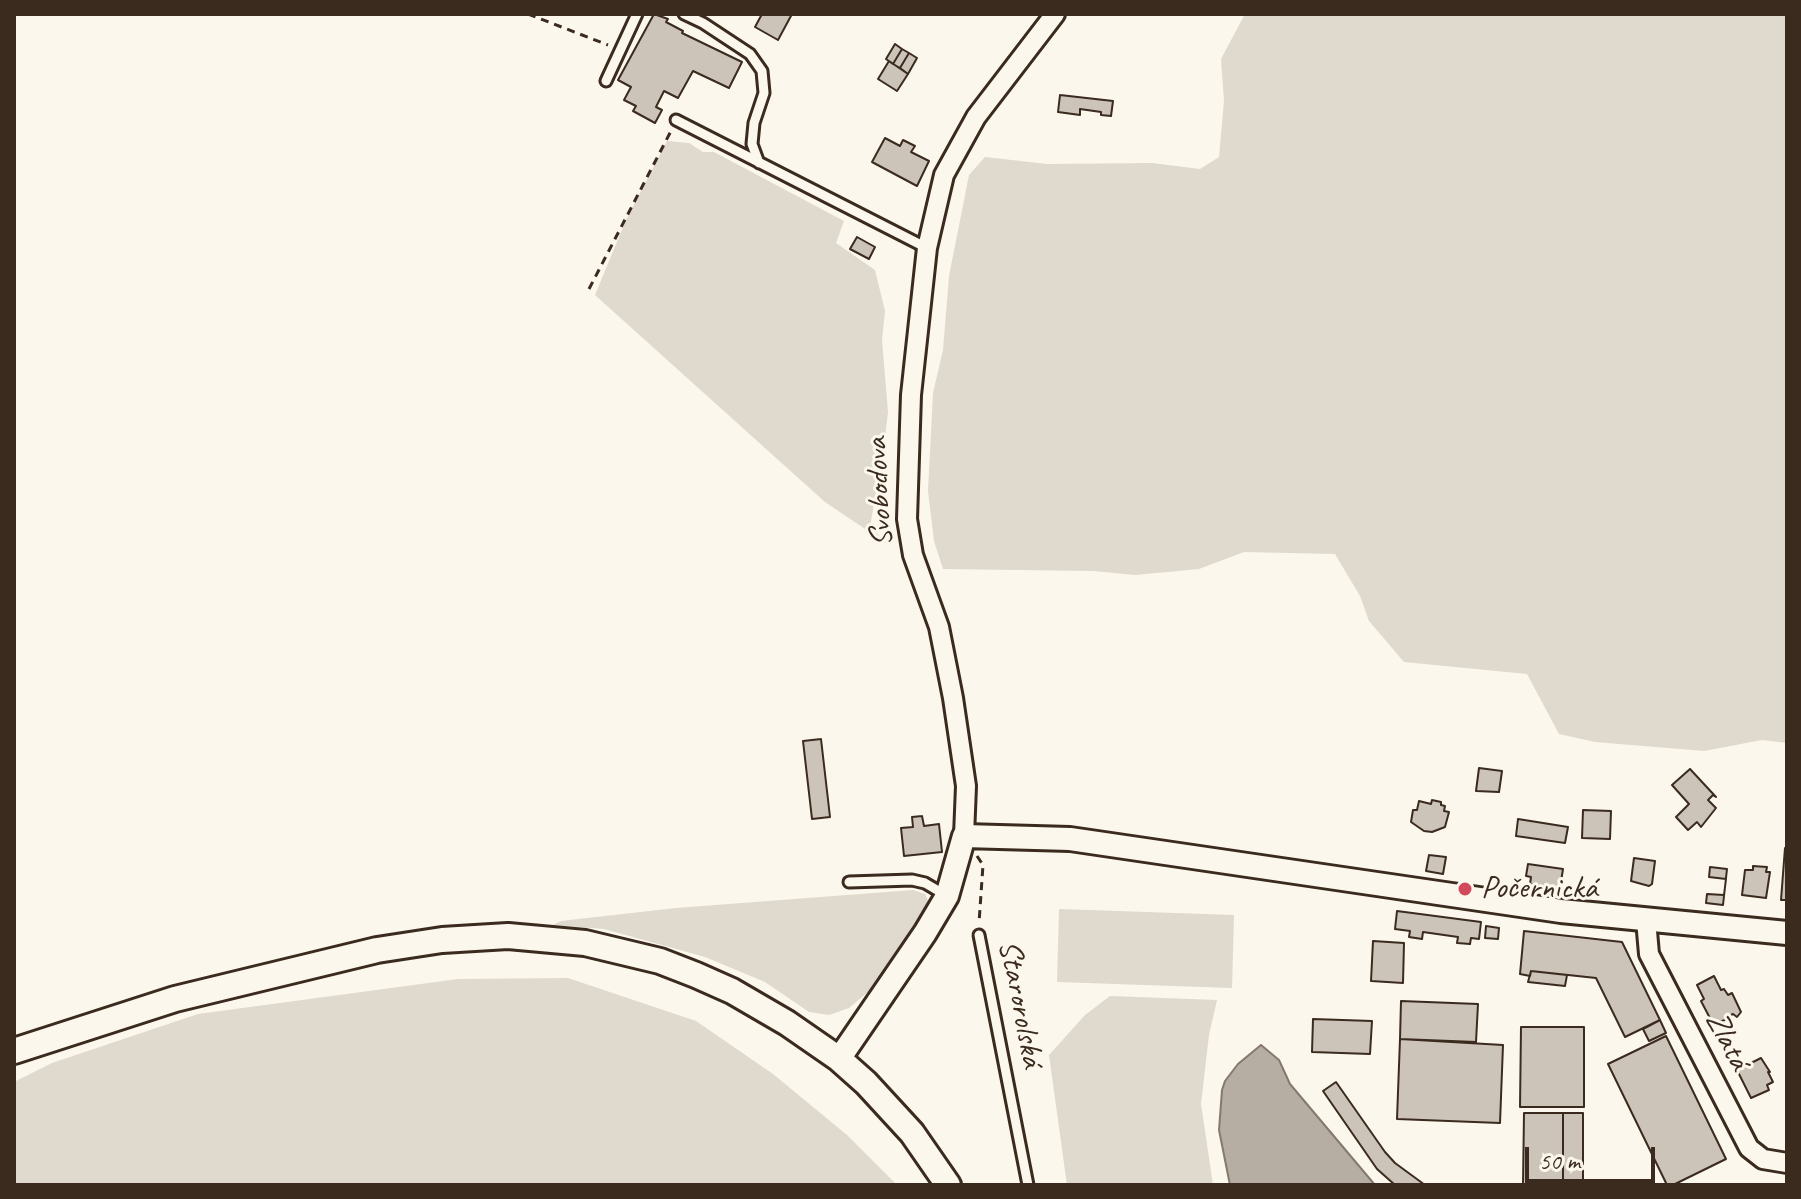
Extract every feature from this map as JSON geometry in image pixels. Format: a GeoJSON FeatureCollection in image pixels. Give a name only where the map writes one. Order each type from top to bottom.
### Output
{"type":"FeatureCollection","features":[{"type":"Feature","properties":{"kind":"main road"},"geometry":{"type":"LineString","coordinates":[[14,1051],[175,999],[337,958],[442,940],[508,936],[585,943],[635,954],[684,970],[760,1006],[839,1059],[897,1116],[948,1185]]}},
{"type":"Feature","properties":{"kind":"street","name":"Svobodova"},"geometry":{"type":"LineString","coordinates":[[839,1059],[947,896],[964,836],[966,786],[953,698],[939,627],[913,555],[907,519],[911,395],[927,248],[944,175],[976,117],[1055,14]]}},
{"type":"Feature","properties":{"kind":"street"},"geometry":{"type":"LineString","coordinates":[[964,836],[1070,839],[1561,911],[1787,933]]}},
{"type":"Feature","properties":{"kind":"street","name":"Zlatá"},"geometry":{"type":"LineString","coordinates":[[1646,920],[1649,954],[1749,1148],[1763,1159],[1787,1163]]}},
{"type":"Feature","properties":{"kind":"lane"},"geometry":{"type":"LineString","coordinates":[[606,81],[637,14]]}},
{"type":"Feature","properties":{"kind":"lane"},"geometry":{"type":"LineString","coordinates":[[684,14],[750,54],[762,71],[764,93],[754,123],[752,144],[759,163]]}},
{"type":"Feature","properties":{"kind":"lane"},"geometry":{"type":"LineString","coordinates":[[676,120],[927,248]]}},
{"type":"Feature","properties":{"kind":"lane"},"geometry":{"type":"LineString","coordinates":[[849,882],[912,880],[925,883],[947,896]]}},
{"type":"Feature","properties":{"kind":"lane","name":"Starorolská"},"geometry":{"type":"LineString","coordinates":[[979,935],[1028,1185]]}},
{"type":"Feature","properties":{"kind":"path"},"geometry":{"type":"LineString","coordinates":[[528,14],[619,50]]}},
{"type":"Feature","properties":{"kind":"path"},"geometry":{"type":"LineString","coordinates":[[589,289],[676,120]]}},
{"type":"Feature","properties":{"kind":"path","name":"Starorolská"},"geometry":{"type":"LineString","coordinates":[[964,836],[983,865],[979,935]]}},
{"type":"Feature","properties":{"kind":"shaded area"},"geometry":{"type":"Polygon","coordinates":[[[1245,14],[1787,14],[1787,743],[1762,740],[1704,751],[1595,742],[1559,734],[1527,674],[1404,662],[1369,621],[1360,596],[1335,554],[1244,552],[1199,569],[1135,575],[1093,571],[943,569],[934,541],[928,491],[933,393],[943,350],[949,276],[969,175],[985,157],[1047,164],[1152,163],[1200,169],[1219,157],[1224,101],[1221,59],[1245,14]]]}},
{"type":"Feature","properties":{"kind":"shaded area"},"geometry":{"type":"Polygon","coordinates":[[[667,141],[689,143],[703,152],[714,152],[844,221],[836,243],[875,270],[885,311],[882,340],[888,412],[870,527],[889,545],[825,502],[595,295],[626,220],[667,141]]]}},
{"type":"Feature","properties":{"kind":"shaded area"},"geometry":{"type":"Polygon","coordinates":[[[913,890],[925,894],[929,902],[875,986],[849,1008],[829,1015],[809,1012],[765,982],[705,957],[604,929],[553,925],[561,921],[676,908],[913,890]]]}},
{"type":"Feature","properties":{"kind":"shaded area"},"geometry":{"type":"Polygon","coordinates":[[[1059,909],[1234,915],[1232,988],[1057,982],[1059,909]]]}},
{"type":"Feature","properties":{"kind":"shaded area"},"geometry":{"type":"Polygon","coordinates":[[[568,978],[696,1021],[773,1074],[847,1135],[897,1185],[14,1185],[14,1082],[52,1063],[198,1014],[458,979],[568,978]]]}},
{"type":"Feature","properties":{"kind":"shaded area"},"geometry":{"type":"Polygon","coordinates":[[[1110,996],[1217,1000],[1209,1035],[1201,1104],[1213,1185],[1067,1185],[1049,1055],[1085,1015],[1110,996]]]}},
{"type":"Feature","properties":{"kind":"shaded area"},"geometry":{"type":"Polygon","coordinates":[[[1261,1045],[1279,1060],[1290,1084],[1375,1185],[1230,1185],[1219,1130],[1222,1090],[1238,1064],[1261,1045]]]}},
{"type":"Feature","properties":{"kind":"building"},"geometry":{"type":"Polygon","coordinates":[[[654,14],[668,19],[666,22],[682,33],[742,62],[729,88],[693,71],[678,98],[664,91],[656,107],[662,110],[655,123],[633,111],[636,106],[624,100],[631,87],[618,80],[654,14]]]}},
{"type":"Feature","properties":{"kind":"building"},"geometry":{"type":"Polygon","coordinates":[[[762,14],[792,14],[778,40],[755,27],[762,14]]]}},
{"type":"Feature","properties":{"kind":"building"},"geometry":{"type":"Polygon","coordinates":[[[895,44],[902,49],[893,64],[886,59],[895,44]]]}},
{"type":"Feature","properties":{"kind":"building"},"geometry":{"type":"Polygon","coordinates":[[[902,49],[909,53],[900,68],[893,64],[902,49]]]}},
{"type":"Feature","properties":{"kind":"building"},"geometry":{"type":"Polygon","coordinates":[[[909,53],[917,58],[908,74],[900,68],[909,53]]]}},
{"type":"Feature","properties":{"kind":"building"},"geometry":{"type":"Polygon","coordinates":[[[889,61],[908,74],[897,91],[878,79],[889,61]]]}},
{"type":"Feature","properties":{"kind":"building"},"geometry":{"type":"Polygon","coordinates":[[[1060,95],[1113,101],[1111,116],[1080,109],[1080,115],[1058,112],[1060,95]]]}},
{"type":"Feature","properties":{"kind":"building"},"geometry":{"type":"Polygon","coordinates":[[[885,138],[900,146],[903,140],[915,146],[911,152],[929,161],[917,186],[872,162],[885,138]]]}},
{"type":"Feature","properties":{"kind":"building"},"geometry":{"type":"Polygon","coordinates":[[[857,237],[875,247],[869,259],[850,249],[857,237]]]}},
{"type":"Feature","properties":{"kind":"building"},"geometry":{"type":"Polygon","coordinates":[[[821,739],[830,817],[812,819],[803,741],[821,739]]]}},
{"type":"Feature","properties":{"kind":"building"},"geometry":{"type":"Polygon","coordinates":[[[1479,768],[1502,771],[1499,792],[1476,791],[1479,768]]]}},
{"type":"Feature","properties":{"kind":"building"},"geometry":{"type":"Polygon","coordinates":[[[1690,769],[1716,797],[1713,795],[1708,800],[1716,808],[1701,827],[1697,822],[1688,830],[1676,817],[1689,804],[1672,785],[1690,769]]]}},
{"type":"Feature","properties":{"kind":"building"},"geometry":{"type":"Polygon","coordinates":[[[1432,800],[1441,802],[1445,806],[1444,811],[1449,812],[1445,827],[1432,832],[1424,831],[1411,822],[1413,810],[1417,810],[1419,801],[1431,804],[1432,800]]]}},
{"type":"Feature","properties":{"kind":"building"},"geometry":{"type":"Polygon","coordinates":[[[1583,810],[1611,811],[1610,839],[1582,838],[1583,810]]]}},
{"type":"Feature","properties":{"kind":"building"},"geometry":{"type":"Polygon","coordinates":[[[922,816],[924,826],[939,824],[942,852],[904,856],[901,828],[913,827],[912,817],[922,816]]]}},
{"type":"Feature","properties":{"kind":"building"},"geometry":{"type":"Polygon","coordinates":[[[1518,819],[1568,827],[1565,843],[1516,836],[1518,819]]]}},
{"type":"Feature","properties":{"kind":"building"},"geometry":{"type":"Polygon","coordinates":[[[1785,848],[1787,900],[1781,900],[1785,848]]]}},
{"type":"Feature","properties":{"kind":"building"},"geometry":{"type":"Polygon","coordinates":[[[1429,855],[1446,857],[1443,874],[1426,871],[1429,855]]]}},
{"type":"Feature","properties":{"kind":"building"},"geometry":{"type":"Polygon","coordinates":[[[1634,858],[1655,861],[1652,884],[1649,886],[1631,881],[1634,858]]]}},
{"type":"Feature","properties":{"kind":"building"},"geometry":{"type":"Polygon","coordinates":[[[1528,864],[1563,869],[1560,888],[1530,884],[1531,877],[1526,876],[1528,864]]]}},
{"type":"Feature","properties":{"kind":"building"},"geometry":{"type":"Polygon","coordinates":[[[1753,866],[1767,867],[1766,872],[1770,872],[1766,898],[1742,895],[1745,870],[1753,870],[1753,866]]]}},
{"type":"Feature","properties":{"kind":"building"},"geometry":{"type":"Polygon","coordinates":[[[1710,867],[1727,869],[1726,879],[1709,877],[1710,867]]]}},
{"type":"Feature","properties":{"kind":"building"},"geometry":{"type":"Polygon","coordinates":[[[1725,887],[1723,905],[1706,903],[1707,894],[1724,895],[1725,887]]]}},
{"type":"Feature","properties":{"kind":"building"},"geometry":{"type":"Polygon","coordinates":[[[1397,911],[1481,922],[1479,939],[1471,938],[1470,944],[1457,943],[1458,937],[1423,932],[1422,939],[1409,937],[1410,931],[1395,929],[1397,911]]]}},
{"type":"Feature","properties":{"kind":"building"},"geometry":{"type":"Polygon","coordinates":[[[1486,926],[1499,928],[1498,939],[1485,938],[1486,926]]]}},
{"type":"Feature","properties":{"kind":"building"},"geometry":{"type":"Polygon","coordinates":[[[1524,931],[1622,942],[1660,1020],[1625,1037],[1596,978],[1531,971],[1530,976],[1520,974],[1524,931]]]}},
{"type":"Feature","properties":{"kind":"building"},"geometry":{"type":"Polygon","coordinates":[[[1373,941],[1404,943],[1403,983],[1371,981],[1373,941]]]}},
{"type":"Feature","properties":{"kind":"building"},"geometry":{"type":"Polygon","coordinates":[[[1531,971],[1567,975],[1565,986],[1528,982],[1531,971]]]}},
{"type":"Feature","properties":{"kind":"building"},"geometry":{"type":"Polygon","coordinates":[[[1714,976],[1721,990],[1724,989],[1728,995],[1732,993],[1741,1012],[1737,1017],[1733,1014],[1713,1024],[1697,985],[1714,976]]]}},
{"type":"Feature","properties":{"kind":"building"},"geometry":{"type":"Polygon","coordinates":[[[1401,1001],[1478,1004],[1476,1042],[1400,1039],[1401,1001]]]}},
{"type":"Feature","properties":{"kind":"building"},"geometry":{"type":"Polygon","coordinates":[[[1313,1019],[1372,1021],[1370,1054],[1312,1052],[1313,1019]]]}},
{"type":"Feature","properties":{"kind":"building"},"geometry":{"type":"Polygon","coordinates":[[[1660,1020],[1666,1033],[1649,1041],[1643,1029],[1660,1020]]]}},
{"type":"Feature","properties":{"kind":"building"},"geometry":{"type":"Polygon","coordinates":[[[1521,1027],[1584,1027],[1584,1107],[1520,1107],[1521,1027]]]}},
{"type":"Feature","properties":{"kind":"building"},"geometry":{"type":"Polygon","coordinates":[[[1666,1036],[1726,1159],[1673,1185],[1667,1185],[1608,1064],[1666,1036]]]}},
{"type":"Feature","properties":{"kind":"building"},"geometry":{"type":"Polygon","coordinates":[[[1400,1039],[1503,1045],[1500,1123],[1397,1119],[1400,1039]]]}},
{"type":"Feature","properties":{"kind":"building"},"geometry":{"type":"Polygon","coordinates":[[[1761,1058],[1773,1082],[1767,1085],[1769,1090],[1751,1098],[1737,1070],[1761,1058]]]}},
{"type":"Feature","properties":{"kind":"building"},"geometry":{"type":"Polygon","coordinates":[[[1336,1082],[1385,1152],[1425,1185],[1395,1185],[1377,1169],[1323,1091],[1336,1082]]]}},
{"type":"Feature","properties":{"kind":"building"},"geometry":{"type":"Polygon","coordinates":[[[1524,1113],[1563,1113],[1563,1185],[1523,1185],[1524,1113]]]}},
{"type":"Feature","properties":{"kind":"building"},"geometry":{"type":"Polygon","coordinates":[[[1563,1113],[1583,1113],[1583,1185],[1563,1185],[1563,1113]]]}},
{"type":"Feature","properties":{"kind":"place","name":"Počernická"},"geometry":{"type":"Point","coordinates":[1465,889]}}]}
